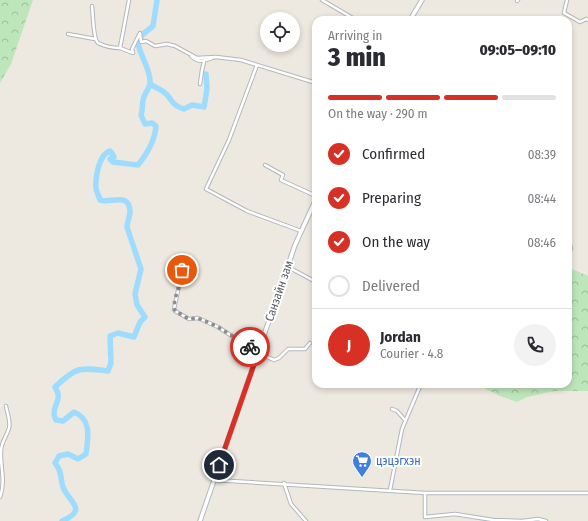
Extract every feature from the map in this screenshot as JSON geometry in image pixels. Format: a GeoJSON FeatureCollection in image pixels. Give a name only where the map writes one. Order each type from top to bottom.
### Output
{"type":"FeatureCollection","features":[{"type":"Feature","properties":{"kind":"main road"},"geometry":{"type":"LineString","coordinates":[[414,16],[422,0]]}},
{"type":"Feature","properties":{"kind":"main road","name":"Санзайн зам"},"geometry":{"type":"LineString","coordinates":[[200,521],[288,267],[301,231],[312,208]]}},
{"type":"Feature","properties":{"kind":"street"},"geometry":{"type":"LineString","coordinates":[[120,48],[129,0]]}},
{"type":"Feature","properties":{"kind":"street"},"geometry":{"type":"LineString","coordinates":[[322,0],[349,16]]}},
{"type":"Feature","properties":{"kind":"street"},"geometry":{"type":"LineString","coordinates":[[567,0],[564,13],[569,16]]}},
{"type":"Feature","properties":{"kind":"street"},"geometry":{"type":"LineString","coordinates":[[92,6],[95,39]]}},
{"type":"Feature","properties":{"kind":"street"},"geometry":{"type":"LineString","coordinates":[[572,18],[580,22],[586,19],[588,20]]}},
{"type":"Feature","properties":{"kind":"street"},"geometry":{"type":"LineString","coordinates":[[68,34],[95,39],[98,43],[114,48],[120,48],[133,53],[132,49],[140,33],[141,42],[146,41],[155,46],[161,44],[171,45],[182,49],[197,58],[216,57],[241,60],[312,82]]}},
{"type":"Feature","properties":{"kind":"street"},"geometry":{"type":"LineString","coordinates":[[190,54],[197,60],[205,61],[216,57]]}},
{"type":"Feature","properties":{"kind":"street"},"geometry":{"type":"LineString","coordinates":[[200,84],[205,61]]}},
{"type":"Feature","properties":{"kind":"street"},"geometry":{"type":"LineString","coordinates":[[257,65],[229,140],[206,189],[247,211],[301,231]]}},
{"type":"Feature","properties":{"kind":"street"},"geometry":{"type":"LineString","coordinates":[[265,165],[283,175],[281,180],[312,194]]}},
{"type":"Feature","properties":{"kind":"street"},"geometry":{"type":"LineString","coordinates":[[288,267],[312,280]]}},
{"type":"Feature","properties":{"kind":"street"},"geometry":{"type":"LineString","coordinates":[[175,271],[182,270],[181,278],[183,278],[174,309],[189,319],[198,318],[218,327],[258,353],[274,360],[279,358],[288,349],[305,349],[310,343]]}},
{"type":"Feature","properties":{"kind":"street"},"geometry":{"type":"LineString","coordinates":[[390,490],[402,429],[419,388]]}},
{"type":"Feature","properties":{"kind":"street"},"geometry":{"type":"LineString","coordinates":[[0,497],[3,488],[0,451],[2,442],[10,427],[6,406]]}},
{"type":"Feature","properties":{"kind":"street"},"geometry":{"type":"LineString","coordinates":[[392,409],[397,411],[406,420]]}},
{"type":"Feature","properties":{"kind":"street"},"geometry":{"type":"LineString","coordinates":[[214,480],[284,483],[425,493],[588,493]]}},
{"type":"Feature","properties":{"kind":"street"},"geometry":{"type":"LineString","coordinates":[[284,483],[291,504],[306,521]]}},
{"type":"Feature","properties":{"kind":"street"},"geometry":{"type":"LineString","coordinates":[[425,493],[425,517],[455,514],[493,520],[546,521]]}},
{"type":"Feature","properties":{"kind":"green space"},"geometry":{"type":"Polygon","coordinates":[[[0,0],[33,0],[11,64],[0,83],[0,0]]]}},
{"type":"Feature","properties":{"kind":"green space"},"geometry":{"type":"Polygon","coordinates":[[[572,269],[588,276],[588,391],[554,391],[527,397],[517,402],[486,389],[572,388],[572,269]]]}},
{"type":"Feature","properties":{"kind":"waterway"},"geometry":{"type":"LineString","coordinates":[[62,521],[70,517],[76,509],[63,487],[60,471],[55,463],[59,456],[68,454],[78,459],[86,454],[88,430],[84,419],[74,412],[63,421],[56,420],[54,410],[58,395],[55,387],[68,376],[79,370],[91,369],[108,371],[111,363],[110,336],[118,333],[134,337],[140,322],[145,317],[137,305],[135,294],[141,269],[127,227],[130,214],[129,206],[127,202],[123,200],[100,200],[96,189],[96,184],[98,167],[100,161],[106,153],[110,151],[114,157],[110,159],[113,162],[138,165],[147,152],[154,136],[156,126],[152,123],[145,124],[141,115],[144,98],[150,84],[150,77],[138,43],[142,35],[153,26],[157,0]]}},
{"type":"Feature","properties":{"kind":"waterway"},"geometry":{"type":"LineString","coordinates":[[150,84],[164,92],[176,106],[184,109],[192,105],[204,107],[207,89],[206,74]]}},
{"type":"Feature","properties":{"kind":"way so far"},"geometry":{"type":"LineString","coordinates":[[182,270],[181,278],[183,278],[179,286],[175,302],[175,311],[189,319],[198,318],[209,322],[250,347]]}},
{"type":"Feature","properties":{"kind":"place","name":"цэцэгхэн"},"geometry":{"type":"Point","coordinates":[362,478]}},
{"type":"Feature","properties":{"kind":"route"},"geometry":{"type":"LineString","coordinates":[[219,465],[258,353],[250,347]]}}]}
